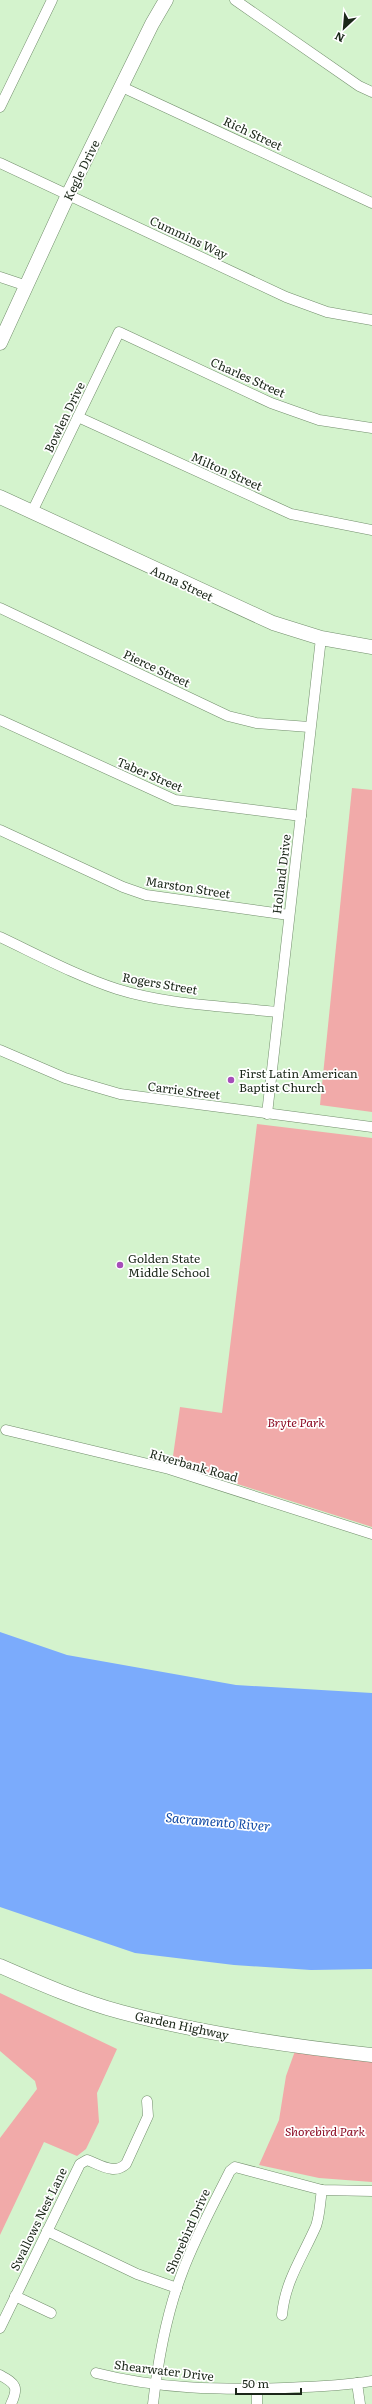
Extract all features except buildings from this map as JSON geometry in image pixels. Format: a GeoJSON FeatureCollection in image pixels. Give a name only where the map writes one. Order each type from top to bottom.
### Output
{"type":"FeatureCollection","features":[{"type":"Feature","properties":{"kind":"street"},"geometry":{"type":"LineString","coordinates":[[0,107],[52,0]]}},
{"type":"Feature","properties":{"kind":"street","name":"Kegle Drive"},"geometry":{"type":"LineString","coordinates":[[0,342],[68,195],[152,24],[166,0]]}},
{"type":"Feature","properties":{"kind":"street"},"geometry":{"type":"LineString","coordinates":[[235,0],[359,86],[372,92]]}},
{"type":"Feature","properties":{"kind":"street","name":"Rich Street"},"geometry":{"type":"LineString","coordinates":[[122,87],[372,203]]}},
{"type":"Feature","properties":{"kind":"street","name":"Cummins Way"},"geometry":{"type":"LineString","coordinates":[[0,163],[286,297],[327,312],[372,320]]}},
{"type":"Feature","properties":{"kind":"street"},"geometry":{"type":"LineString","coordinates":[[0,277],[27,286]]}},
{"type":"Feature","properties":{"kind":"street","name":"Bowlen Drive"},"geometry":{"type":"LineString","coordinates":[[32,512],[119,332]]}},
{"type":"Feature","properties":{"kind":"street","name":"Charles Street"},"geometry":{"type":"LineString","coordinates":[[119,332],[271,403],[319,420],[372,428]]}},
{"type":"Feature","properties":{"kind":"street","name":"Milton Street"},"geometry":{"type":"LineString","coordinates":[[78,418],[290,514],[372,530]]}},
{"type":"Feature","properties":{"kind":"street","name":"Anna Street"},"geometry":{"type":"LineString","coordinates":[[0,498],[232,606],[273,623],[321,638],[372,646]]}},
{"type":"Feature","properties":{"kind":"street","name":"Pierce Street"},"geometry":{"type":"LineString","coordinates":[[0,608],[228,716],[256,723],[309,727]]}},
{"type":"Feature","properties":{"kind":"street","name":"Holland Drive"},"geometry":{"type":"LineString","coordinates":[[267,1114],[277,1012],[301,816],[309,727],[321,638]]}},
{"type":"Feature","properties":{"kind":"street","name":"Taber Street"},"geometry":{"type":"LineString","coordinates":[[0,720],[176,800],[301,816]]}},
{"type":"Feature","properties":{"kind":"street","name":"Marston Street"},"geometry":{"type":"LineString","coordinates":[[0,830],[122,888],[146,895],[289,915]]}},
{"type":"Feature","properties":{"kind":"street","name":"Rogers Street"},"geometry":{"type":"LineString","coordinates":[[0,937],[82,976],[118,989],[155,998],[277,1012]]}},
{"type":"Feature","properties":{"kind":"street","name":"Carrie Street"},"geometry":{"type":"LineString","coordinates":[[0,1050],[64,1078],[100,1089],[147,1098],[372,1127]]}},
{"type":"Feature","properties":{"kind":"street","name":"Riverbank Road"},"geometry":{"type":"LineString","coordinates":[[6,1430],[170,1469],[372,1534]]}},
{"type":"Feature","properties":{"kind":"street","name":"Garden Highway"},"geometry":{"type":"LineString","coordinates":[[0,1966],[72,1996],[121,2012],[251,2039],[372,2055]]}},
{"type":"Feature","properties":{"kind":"street","name":"Swallows Nest Lane"},"geometry":{"type":"LineString","coordinates":[[0,2328],[80,2164],[87,2160],[113,2170],[120,2170],[126,2164],[148,2116],[147,2101]]}},
{"type":"Feature","properties":{"kind":"street","name":"Shorebird Drive"},"geometry":{"type":"LineString","coordinates":[[152,2404],[161,2348],[176,2288],[194,2242],[230,2171],[235,2167],[322,2190]]}},
{"type":"Feature","properties":{"kind":"street"},"geometry":{"type":"LineString","coordinates":[[282,2315],[283,2299],[294,2268],[316,2225],[322,2190],[372,2192]]}},
{"type":"Feature","properties":{"kind":"street"},"geometry":{"type":"LineString","coordinates":[[47,2230],[137,2274],[176,2288]]}},
{"type":"Feature","properties":{"kind":"street"},"geometry":{"type":"LineString","coordinates":[[15,2296],[51,2313]]}},
{"type":"Feature","properties":{"kind":"street","name":"Shearwater Drive"},"geometry":{"type":"LineString","coordinates":[[96,2373],[155,2385],[189,2389],[257,2389],[372,2381]]}},
{"type":"Feature","properties":{"kind":"street"},"geometry":{"type":"LineString","coordinates":[[0,2375],[13,2382],[15,2387],[16,2394],[11,2404]]}},
{"type":"Feature","properties":{"kind":"street"},"geometry":{"type":"LineString","coordinates":[[357,2383],[360,2404]]}},
{"type":"Feature","properties":{"kind":"street"},"geometry":{"type":"LineString","coordinates":[[257,2389],[257,2404]]}},
{"type":"Feature","properties":{"kind":"green space"},"geometry":{"type":"Polygon","coordinates":[[[352,788],[372,790],[372,1112],[320,1105],[352,788]]]}},
{"type":"Feature","properties":{"kind":"green space","name":"Bryte Park"},"geometry":{"type":"Polygon","coordinates":[[[257,1124],[372,1138],[372,1527],[172,1463],[180,1407],[222,1413],[257,1124]]]}},
{"type":"Feature","properties":{"kind":"green space"},"geometry":{"type":"Polygon","coordinates":[[[0,1993],[117,2049],[97,2093],[99,2122],[86,2149],[77,2156],[44,2142],[0,2235],[0,2138],[37,2089],[35,2081],[0,2051],[0,1993]]]}},
{"type":"Feature","properties":{"kind":"green space","name":"Shorebird Park"},"geometry":{"type":"Polygon","coordinates":[[[295,2051],[372,2061],[372,2182],[319,2178],[259,2165],[279,2120],[286,2076],[295,2051]]]}},
{"type":"Feature","properties":{"kind":"water","name":"Sacramento River"},"geometry":{"type":"Polygon","coordinates":[[[0,1632],[67,1655],[236,1685],[372,1693],[372,1969],[311,1970],[234,1965],[135,1953],[0,1907],[0,1632]]]}},
{"type":"Feature","properties":{"kind":"place","name":"First Latin American Baptist Church"},"geometry":{"type":"Point","coordinates":[231,1080]}},
{"type":"Feature","properties":{"kind":"place","name":"Golden State Middle School"},"geometry":{"type":"Point","coordinates":[120,1265]}}]}
